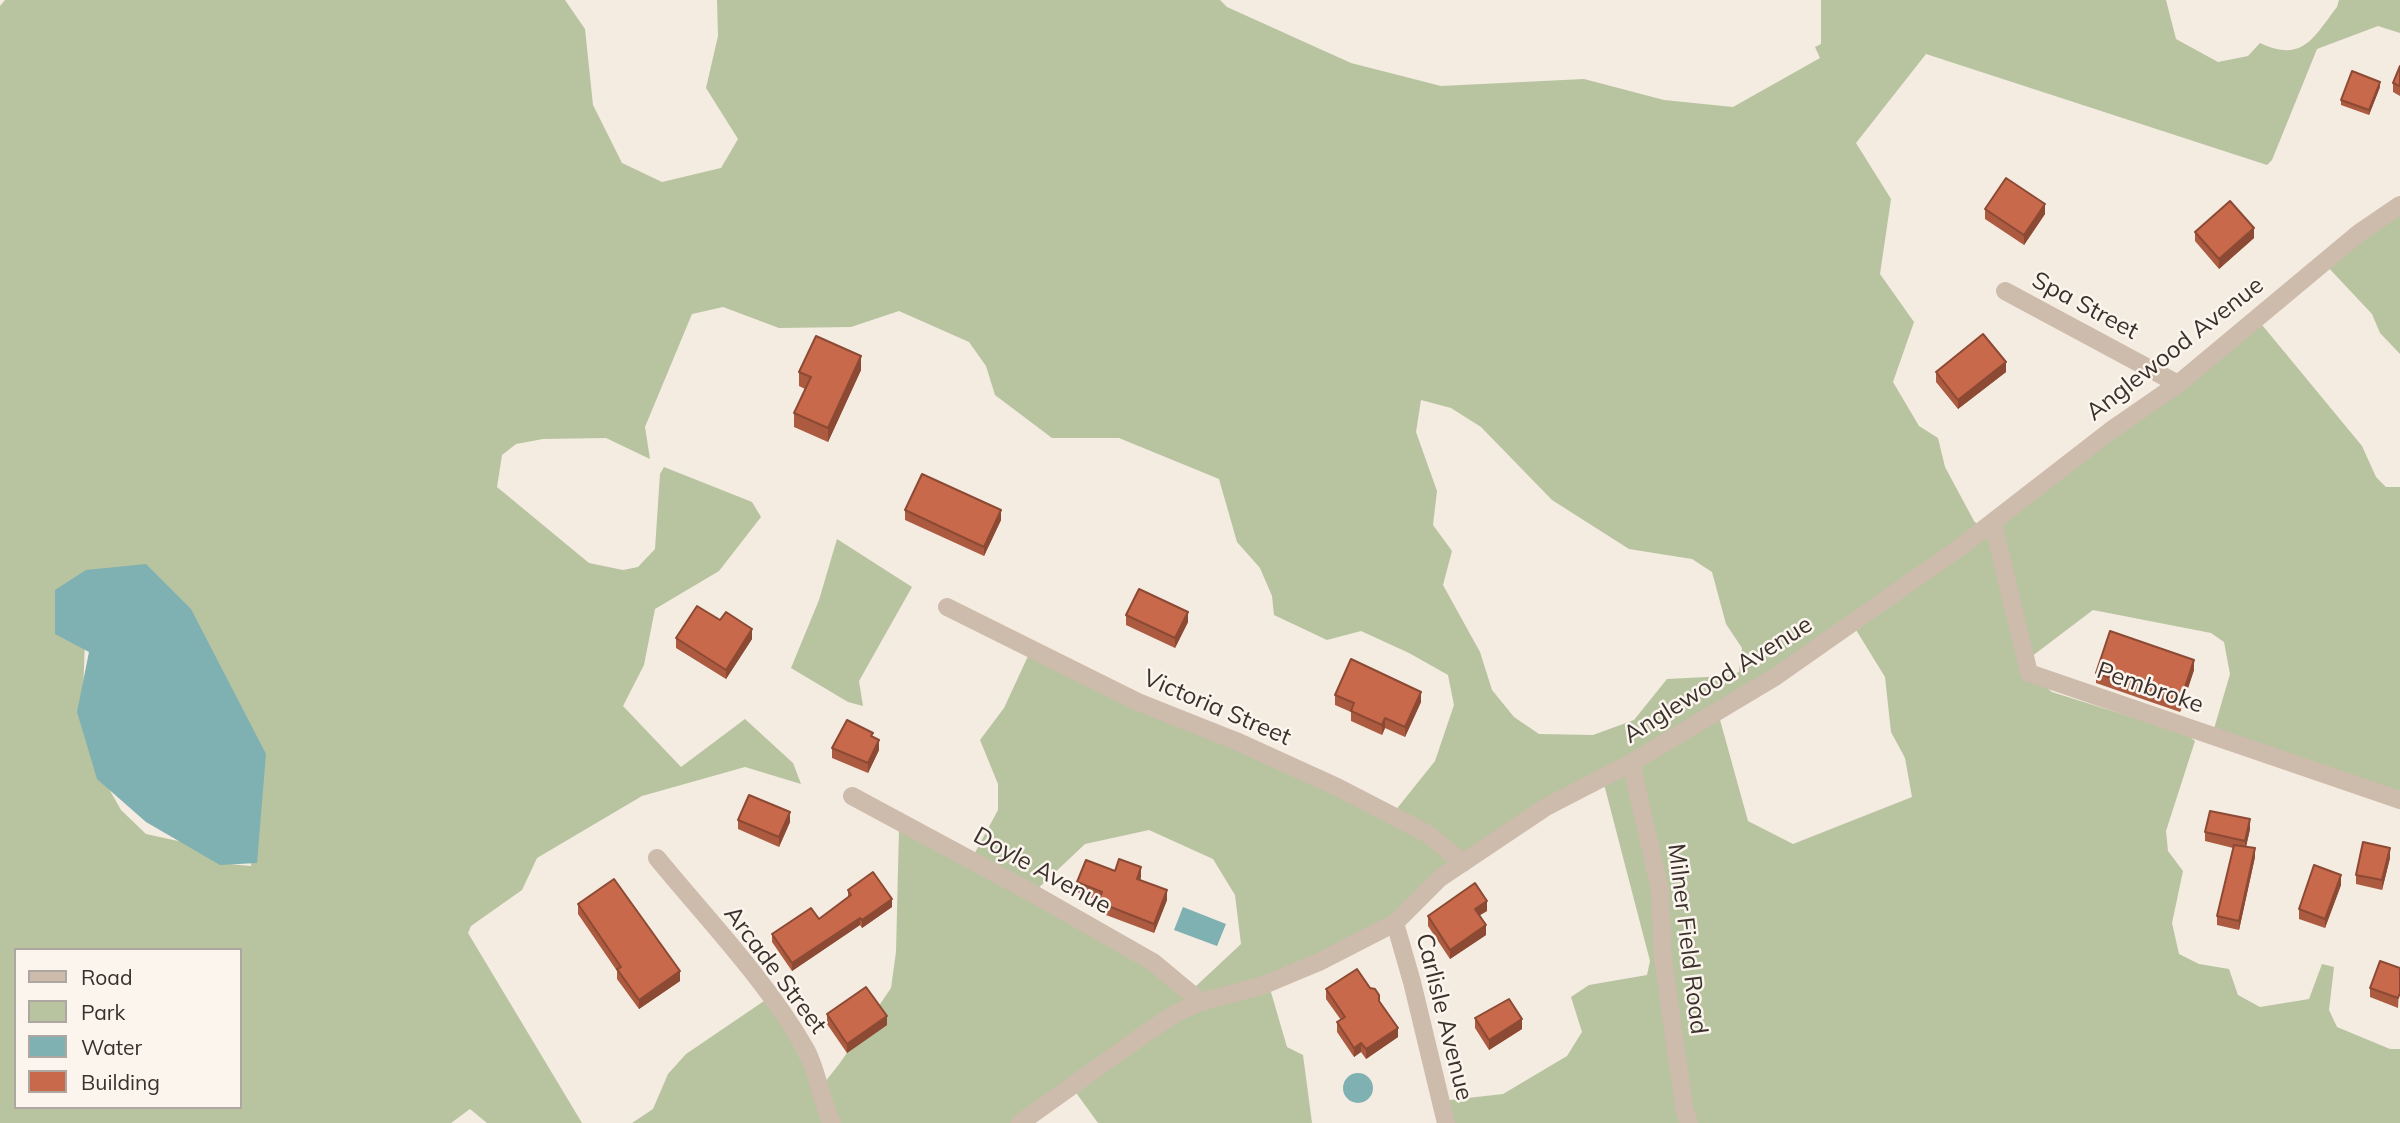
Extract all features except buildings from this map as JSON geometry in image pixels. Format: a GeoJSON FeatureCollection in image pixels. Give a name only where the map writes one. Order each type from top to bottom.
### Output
{"type":"FeatureCollection","features":[{"type":"Feature","properties":{"kind":"street","name":"Anglewood Avenue"},"geometry":{"type":"LineString","coordinates":[[1020,1123],[1178,1012],[1201,1002],[1264,985],[1320,962],[1395,923],[1440,878],[1546,807],[1631,763],[1775,677],[1888,600],[1993,523],[2109,431],[2178,384],[2359,233],[2400,205]]}},
{"type":"Feature","properties":{"kind":"street","name":"Spa Street"},"geometry":{"type":"LineString","coordinates":[[2005,291],[2178,384]]}},
{"type":"Feature","properties":{"kind":"street","name":"Pembroke"},"geometry":{"type":"LineString","coordinates":[[1993,523],[2029,673],[2400,800]]}},
{"type":"Feature","properties":{"kind":"street","name":"Victoria Street"},"geometry":{"type":"LineString","coordinates":[[947,607],[1138,702],[1236,741],[1337,787],[1428,834],[1463,863]]}},
{"type":"Feature","properties":{"kind":"street","name":"Milner Field Road"},"geometry":{"type":"LineString","coordinates":[[1631,763],[1660,890],[1663,959],[1684,1107],[1689,1123]]}},
{"type":"Feature","properties":{"kind":"street","name":"Doyle Avenue"},"geometry":{"type":"LineString","coordinates":[[852,796],[1153,962],[1201,1002]]}},
{"type":"Feature","properties":{"kind":"street","name":"Arcade Street"},"geometry":{"type":"LineString","coordinates":[[657,858],[770,995],[807,1050],[824,1107],[832,1123]]}},
{"type":"Feature","properties":{"kind":"street","name":"Carlisle Avenue"},"geometry":{"type":"LineString","coordinates":[[1395,923],[1446,1123]]}},
{"type":"Feature","properties":{"kind":"green space"},"geometry":{"type":"Polygon","coordinates":[[[5,0],[565,0],[585,29],[593,105],[622,163],[662,182],[721,168],[738,139],[706,88],[718,36],[717,0],[1220,0],[1227,7],[1351,63],[1441,86],[1584,79],[1664,100],[1733,107],[1820,58],[1815,47],[1821,44],[1821,0],[2166,0],[2176,39],[2218,62],[2248,56],[2260,43],[2287,50],[2297,49],[2321,29],[2339,0],[2400,0],[2400,33],[2378,26],[2317,49],[2272,160],[2267,165],[1926,54],[1856,143],[1891,199],[1880,274],[1914,322],[1893,382],[1919,426],[1938,438],[1945,467],[1974,521],[1981,528],[2258,320],[2362,446],[2376,477],[2386,487],[2400,487],[2400,802],[2211,739],[2230,674],[2224,642],[2211,633],[2093,610],[2023,663],[2029,674],[2052,692],[2188,735],[2195,741],[2166,831],[2168,851],[2183,871],[2172,923],[2179,954],[2199,964],[2229,969],[2238,995],[2260,1007],[2309,999],[2322,964],[2334,967],[2329,1010],[2337,1027],[2390,1049],[2400,1049],[2400,1123],[1444,1123],[1441,1101],[1503,1094],[1567,1056],[1582,1032],[1571,997],[1589,985],[1647,975],[1650,961],[1605,788],[1599,778],[1388,923],[1268,982],[1287,1047],[1303,1055],[1312,1123],[1098,1123],[1069,1083],[1015,1123],[632,1123],[653,1109],[668,1074],[686,1054],[764,1001],[770,1001],[813,1082],[821,1087],[891,988],[896,952],[899,829],[970,862],[998,810],[998,784],[980,740],[1004,708],[1029,654],[1395,811],[1435,761],[1454,705],[1448,675],[1409,653],[1361,631],[1327,640],[1274,615],[1272,596],[1260,568],[1237,542],[1219,479],[1119,438],[1052,438],[995,395],[986,366],[969,342],[899,311],[851,327],[779,328],[723,307],[692,314],[645,427],[650,459],[606,438],[543,439],[516,444],[502,455],[497,487],[589,563],[623,570],[638,567],[655,549],[660,474],[664,467],[752,502],[761,517],[719,571],[655,609],[644,665],[623,706],[681,767],[745,719],[793,763],[801,784],[745,767],[642,796],[537,858],[522,890],[471,926],[468,933],[582,1123],[487,1123],[470,1109],[451,1123],[0,1123],[0,6],[5,0]],[[1421,400],[1416,432],[1437,491],[1433,525],[1452,551],[1443,585],[1480,652],[1492,690],[1514,717],[1539,734],[1593,735],[1634,720],[1667,679],[1727,676],[1739,672],[1742,648],[1726,624],[1712,572],[1692,559],[1629,549],[1552,500],[1481,427],[1451,408],[1421,400]],[[1853,625],[1717,709],[1748,821],[1793,844],[1912,797],[1905,758],[1891,732],[1885,677],[1853,625]],[[85,640],[82,721],[96,766],[121,810],[146,834],[210,848],[229,864],[251,866],[255,760],[85,640]],[[1149,830],[1085,844],[1031,895],[1195,987],[1241,944],[1235,895],[1213,859],[1149,830]]]}},
{"type":"Feature","properties":{"kind":"green space"},"geometry":{"type":"Polygon","coordinates":[[[2400,201],[2400,354],[2380,333],[2372,314],[2325,264],[2400,201]]]}},
{"type":"Feature","properties":{"kind":"green space"},"geometry":{"type":"Polygon","coordinates":[[[837,539],[912,587],[859,681],[863,706],[848,702],[791,668],[819,600],[837,539]]]}},
{"type":"Feature","properties":{"kind":"water"},"geometry":{"type":"Polygon","coordinates":[[[146,564],[191,609],[266,754],[257,863],[220,865],[146,822],[97,779],[77,712],[89,652],[55,634],[55,590],[86,570],[146,564]]]}},
{"type":"Feature","properties":{"kind":"water"},"geometry":{"type":"Polygon","coordinates":[[[1183,907],[1226,924],[1217,946],[1174,930],[1183,907]]]}},
{"type":"Feature","properties":{"kind":"water"},"geometry":{"type":"Polygon","coordinates":[[[1358,1073],[1368,1078],[1373,1088],[1368,1098],[1358,1103],[1348,1098],[1343,1088],[1348,1078],[1358,1073]]]}}]}
